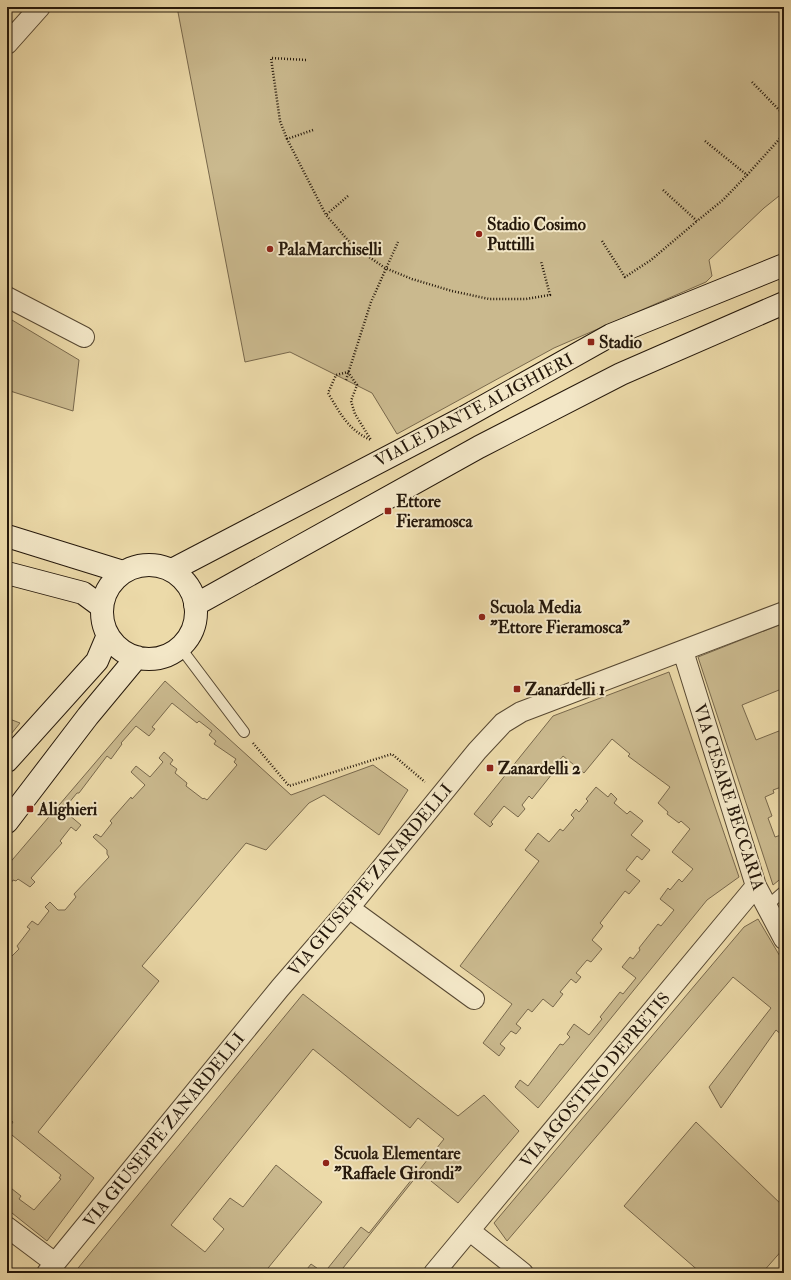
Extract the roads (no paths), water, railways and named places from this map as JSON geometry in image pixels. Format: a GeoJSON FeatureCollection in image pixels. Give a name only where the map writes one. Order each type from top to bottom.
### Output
{"type":"FeatureCollection","features":[{"type":"Feature","properties":{"kind":"street"},"geometry":{"type":"LineString","coordinates":[[7,44],[40,7]]}},
{"type":"Feature","properties":{"kind":"street","name":"VIALE DANTE ALIGHIERI"},"geometry":{"type":"LineString","coordinates":[[172,570],[456,422],[611,335],[784,265]]}},
{"type":"Feature","properties":{"kind":"street"},"geometry":{"type":"LineString","coordinates":[[7,297],[84,337]]}},
{"type":"Feature","properties":{"kind":"street","name":"VIALE DANTE ALIGHIERI"},"geometry":{"type":"LineString","coordinates":[[196,606],[479,447],[622,374],[784,303]]}},
{"type":"Feature","properties":{"kind":"street"},"geometry":{"type":"LineString","coordinates":[[7,536],[123,572]]}},
{"type":"Feature","properties":{"kind":"street"},"geometry":{"type":"LineString","coordinates":[[147,564],[172,570],[184,580],[191,591],[196,606],[195,621],[190,635],[180,647],[167,655],[152,659],[137,657],[122,650],[108,635],[103,622],[102,607],[107,589],[123,572],[134,567],[147,564]]}},
{"type":"Feature","properties":{"kind":"street"},"geometry":{"type":"LineString","coordinates":[[7,573],[84,594],[102,607]]}},
{"type":"Feature","properties":{"kind":"street","name":"VIA GIUSEPPE ZANARDELLI"},"geometry":{"type":"LineString","coordinates":[[51,1268],[280,988],[349,908],[477,751],[503,723],[521,712],[784,612]]}},
{"type":"Feature","properties":{"kind":"street"},"geometry":{"type":"LineString","coordinates":[[7,761],[97,661],[108,635]]}},
{"type":"Feature","properties":{"kind":"street","name":"VIA CESARE BECCARIA"},"geometry":{"type":"LineString","coordinates":[[683,651],[756,886],[784,939]]}},
{"type":"Feature","properties":{"kind":"street"},"geometry":{"type":"LineString","coordinates":[[7,822],[88,716],[137,657]]}},
{"type":"Feature","properties":{"kind":"street","name":"VIA AGOSTINO DEPRETIS"},"geometry":{"type":"LineString","coordinates":[[434,1273],[756,886]]}},
{"type":"Feature","properties":{"kind":"street"},"geometry":{"type":"LineString","coordinates":[[349,908],[474,999]]}},
{"type":"Feature","properties":{"kind":"street"},"geometry":{"type":"LineString","coordinates":[[7,1227],[51,1268]]}},
{"type":"Feature","properties":{"kind":"street"},"geometry":{"type":"LineString","coordinates":[[470,1231],[524,1273]]}},
{"type":"Feature","properties":{"kind":"lane"},"geometry":{"type":"LineString","coordinates":[[180,647],[244,732]]}},
{"type":"Feature","properties":{"kind":"lane"},"geometry":{"type":"LineString","coordinates":[[767,906],[784,891]]}},
{"type":"Feature","properties":{"kind":"place","name":"Stadio Cosimo Puttilli"},"geometry":{"type":"Point","coordinates":[479,234]}},
{"type":"Feature","properties":{"kind":"place","name":"PalaMarchiselli"},"geometry":{"type":"Point","coordinates":[270,249]}},
{"type":"Feature","properties":{"kind":"place","name":"Stadio"},"geometry":{"type":"Point","coordinates":[591,342]}},
{"type":"Feature","properties":{"kind":"place","name":"Ettore Fieramosca"},"geometry":{"type":"Point","coordinates":[388,511]}},
{"type":"Feature","properties":{"kind":"place","name":"Scuola Media \"Ettore Fieramosca\""},"geometry":{"type":"Point","coordinates":[482,617]}},
{"type":"Feature","properties":{"kind":"place","name":"Zanardelli 1"},"geometry":{"type":"Point","coordinates":[517,689]}},
{"type":"Feature","properties":{"kind":"place","name":"Zanardelli 2"},"geometry":{"type":"Point","coordinates":[490,768]}},
{"type":"Feature","properties":{"kind":"place","name":"Alighieri"},"geometry":{"type":"Point","coordinates":[30,809]}},
{"type":"Feature","properties":{"kind":"place","name":"Scuola Elementare \"Raffaele Girondi\""},"geometry":{"type":"Point","coordinates":[326,1163]}}]}
